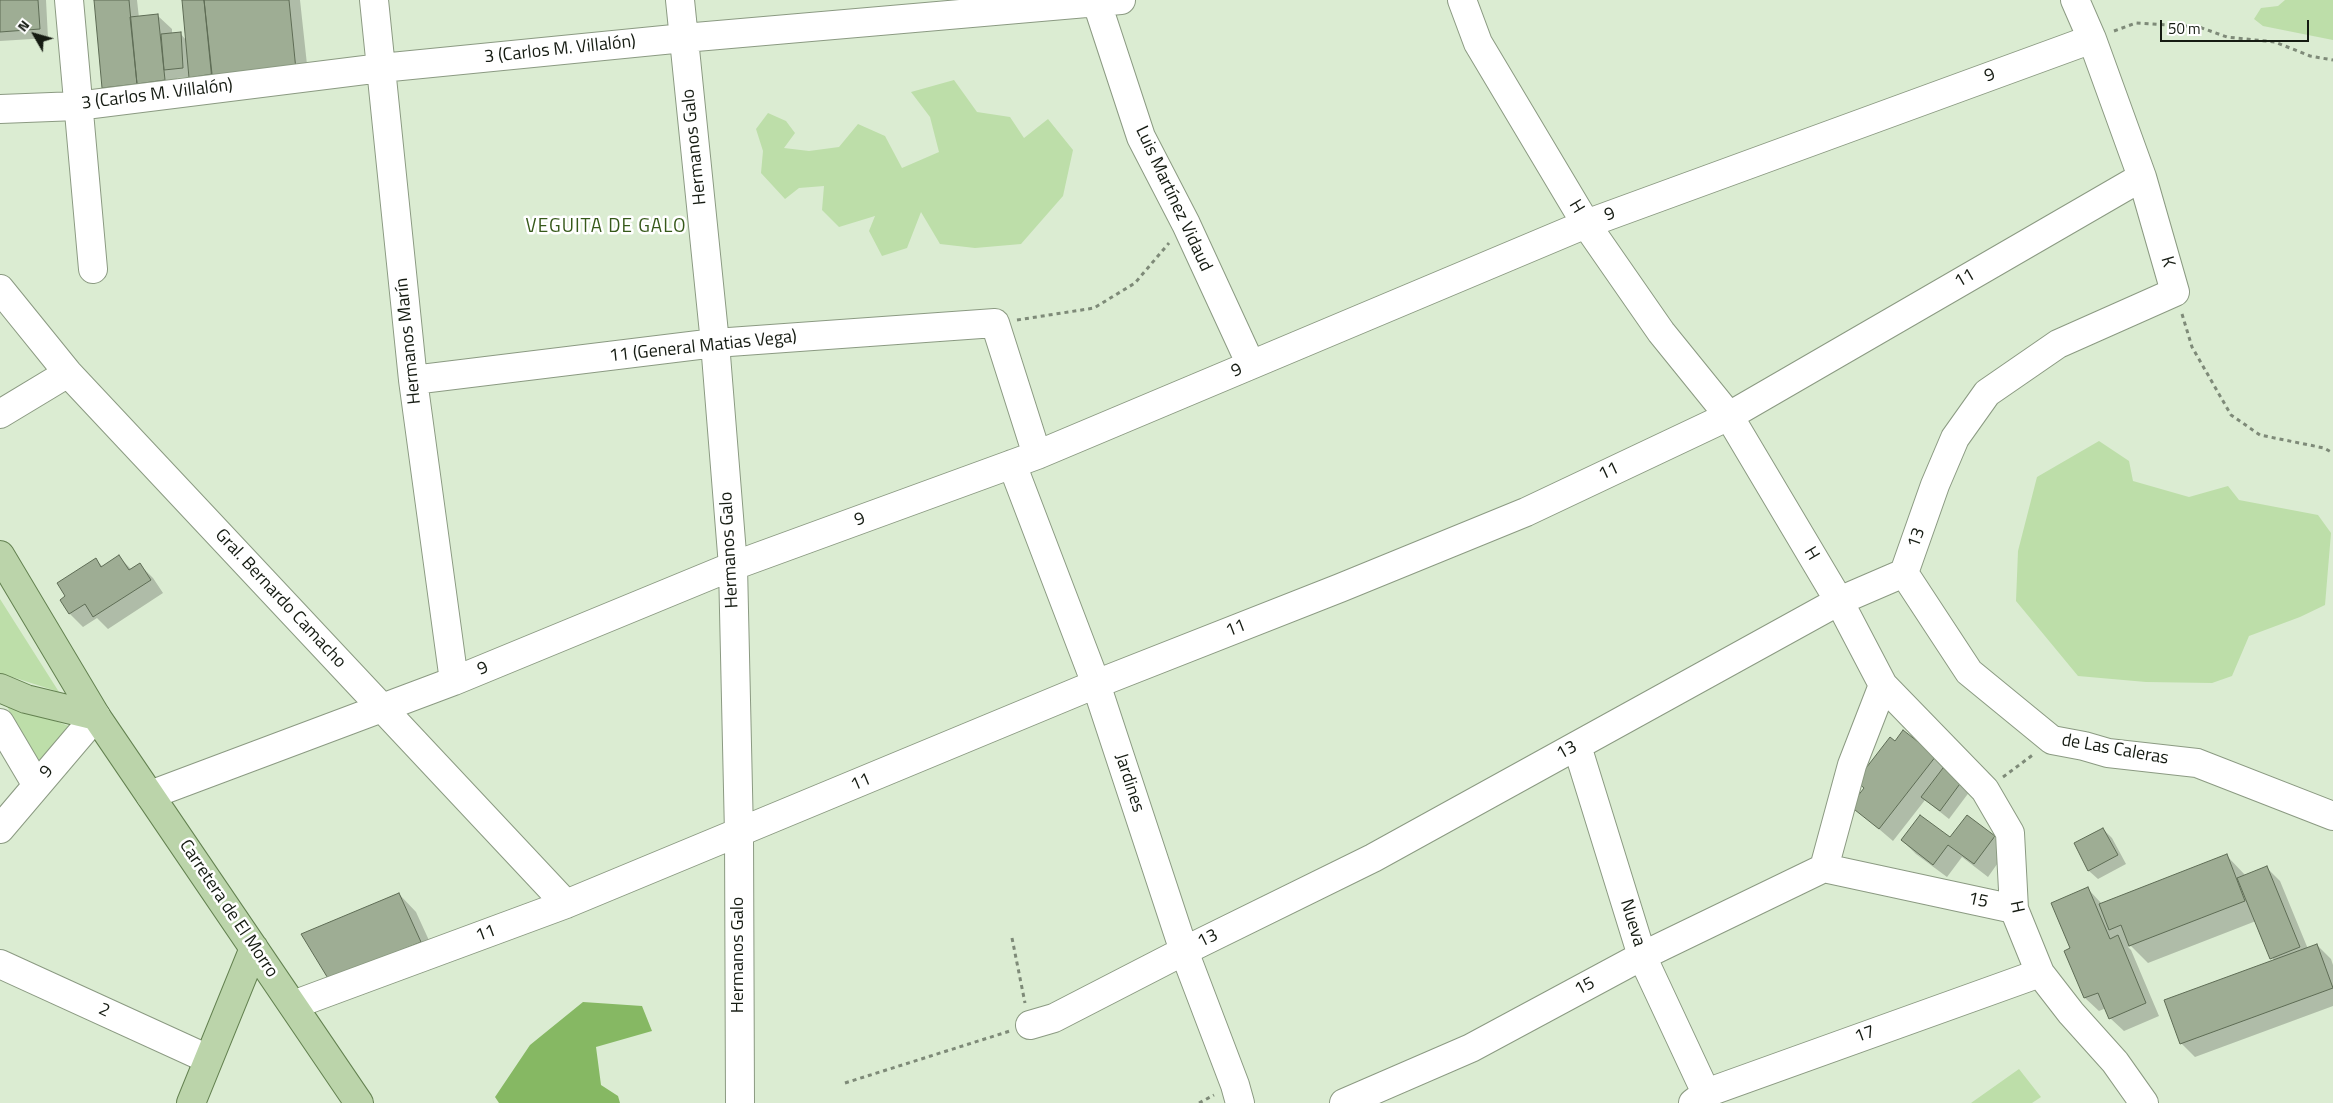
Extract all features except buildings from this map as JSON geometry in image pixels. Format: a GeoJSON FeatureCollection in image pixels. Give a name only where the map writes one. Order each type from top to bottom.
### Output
{"type":"FeatureCollection","features":[{"type":"Feature","properties":{"kind":"main road","name":"Carretera de El Morro"},"geometry":{"type":"LineString","coordinates":[[0,555],[96,716],[359,1103]]}},
{"type":"Feature","properties":{"kind":"main road"},"geometry":{"type":"LineString","coordinates":[[0,688],[26,699],[96,716]]}},
{"type":"Feature","properties":{"kind":"main road"},"geometry":{"type":"LineString","coordinates":[[191,1103],[254,948]]}},
{"type":"Feature","properties":{"kind":"street"},"geometry":{"type":"LineString","coordinates":[[69,0],[93,269]]}},
{"type":"Feature","properties":{"kind":"street","name":"Hermanos Marín"},"geometry":{"type":"LineString","coordinates":[[374,0],[413,380],[454,681]]}},
{"type":"Feature","properties":{"kind":"street","name":"Hermanos Galo"},"geometry":{"type":"LineString","coordinates":[[680,0],[715,343],[733,566],[739,834],[740,1103]]}},
{"type":"Feature","properties":{"kind":"street","name":"H"},"geometry":{"type":"LineString","coordinates":[[1462,0],[1478,43],[1586,224],[1661,332],[1729,416],[1839,601],[1883,685],[1985,790],[2010,833],[2014,909],[2040,973],[2071,1013],[2116,1062],[2144,1103]]}},
{"type":"Feature","properties":{"kind":"street","name":"K"},"geometry":{"type":"LineString","coordinates":[[2075,0],[2092,39],[2142,177],[2175,292]]}},
{"type":"Feature","properties":{"kind":"street","name":"3 (Carlos M. Villalón)"},"geometry":{"type":"LineString","coordinates":[[0,109],[77,106],[381,68],[684,38],[1105,1]]}},
{"type":"Feature","properties":{"kind":"street","name":"Luis Martínez Vidaud"},"geometry":{"type":"LineString","coordinates":[[1105,1],[1141,137],[1186,224],[1251,365]]}},
{"type":"Feature","properties":{"kind":"street","name":"9"},"geometry":{"type":"LineString","coordinates":[[150,795],[454,681],[733,566],[1024,459],[1586,224],[2092,39]]}},
{"type":"Feature","properties":{"kind":"street","name":"11"},"geometry":{"type":"LineString","coordinates":[[293,1005],[566,904],[739,834],[1096,684],[1526,512],[1729,416],[2142,177]]}},
{"type":"Feature","properties":{"kind":"street","name":"Gral. Bernardo Camacho"},"geometry":{"type":"LineString","coordinates":[[0,289],[68,373],[566,904]]}},
{"type":"Feature","properties":{"kind":"street","name":"13"},"geometry":{"type":"LineString","coordinates":[[1030,1025],[1054,1018],[1184,951],[1373,858],[1839,601],[1904,573],[1935,485],[1955,438],[1987,393],[2058,344],[2175,292]]}},
{"type":"Feature","properties":{"kind":"street","name":"11 (General Matias Vega)"},"geometry":{"type":"LineString","coordinates":[[413,380],[715,343],[995,323]]}},
{"type":"Feature","properties":{"kind":"street","name":"Jardines"},"geometry":{"type":"LineString","coordinates":[[995,323],[1024,459],[1184,951],[1235,1085],[1240,1103]]}},
{"type":"Feature","properties":{"kind":"street"},"geometry":{"type":"LineString","coordinates":[[0,414],[68,373]]}},
{"type":"Feature","properties":{"kind":"street","name":"de Las Caleras"},"geometry":{"type":"LineString","coordinates":[[1904,573],[1969,672],[2052,740],[2108,753],[2197,763],[2333,816]]}},
{"type":"Feature","properties":{"kind":"street"},"geometry":{"type":"LineString","coordinates":[[1824,868],[1852,765],[1883,685]]}},
{"type":"Feature","properties":{"kind":"street","name":"9"},"geometry":{"type":"LineString","coordinates":[[0,829],[36,784],[96,716]]}},
{"type":"Feature","properties":{"kind":"street"},"geometry":{"type":"LineString","coordinates":[[0,723],[36,784]]}},
{"type":"Feature","properties":{"kind":"street","name":"Nueva"},"geometry":{"type":"LineString","coordinates":[[1577,746],[1642,956],[1700,1098]]}},
{"type":"Feature","properties":{"kind":"street","name":"15"},"geometry":{"type":"LineString","coordinates":[[1344,1103],[1472,1048],[1642,956],[1824,868],[2014,909]]}},
{"type":"Feature","properties":{"kind":"street","name":"2"},"geometry":{"type":"LineString","coordinates":[[0,964],[208,1059]]}},
{"type":"Feature","properties":{"kind":"street","name":"17"},"geometry":{"type":"LineString","coordinates":[[1700,1098],[2040,973]]}},
{"type":"Feature","properties":{"kind":"path"},"geometry":{"type":"LineString","coordinates":[[2092,39],[2136,23],[2199,27],[2227,37],[2275,42],[2310,56],[2333,60]]}},
{"type":"Feature","properties":{"kind":"path"},"geometry":{"type":"LineString","coordinates":[[995,323],[1094,308],[1135,283],[1186,224]]}},
{"type":"Feature","properties":{"kind":"path","name":"K"},"geometry":{"type":"LineString","coordinates":[[2175,292],[2192,347],[2230,415],[2260,435],[2324,448],[2333,453]]}},
{"type":"Feature","properties":{"kind":"path"},"geometry":{"type":"LineString","coordinates":[[1985,790],[2052,740]]}},
{"type":"Feature","properties":{"kind":"path"},"geometry":{"type":"LineString","coordinates":[[845,1083],[1030,1025],[1012,938]]}},
{"type":"Feature","properties":{"kind":"green space"},"geometry":{"type":"Polygon","coordinates":[[[2285,0],[2333,0],[2333,40],[2263,26],[2254,19],[2261,8],[2278,6],[2285,0]]]}},
{"type":"Feature","properties":{"kind":"green space"},"geometry":{"type":"Polygon","coordinates":[[[954,80],[977,112],[1010,117],[1024,138],[1048,119],[1073,150],[1063,196],[1021,244],[975,248],[940,244],[921,212],[907,248],[882,256],[869,231],[875,216],[839,227],[822,210],[824,186],[799,188],[785,199],[761,173],[763,151],[756,129],[768,113],[786,121],[795,133],[784,148],[809,151],[839,147],[858,124],[885,136],[902,168],[939,152],[930,117],[911,92],[954,80]]]}},
{"type":"Feature","properties":{"kind":"green space"},"geometry":{"type":"Polygon","coordinates":[[[2099,441],[2129,461],[2133,481],[2189,497],[2228,486],[2239,500],[2318,515],[2331,533],[2325,605],[2300,617],[2249,636],[2232,676],[2212,683],[2146,682],[2078,676],[2016,601],[2018,551],[2037,477],[2099,441]]]}},
{"type":"Feature","properties":{"kind":"green space"},"geometry":{"type":"Polygon","coordinates":[[[0,599],[59,692],[0,673],[0,599]]]}},
{"type":"Feature","properties":{"kind":"green space"},"geometry":{"type":"Polygon","coordinates":[[[5,703],[69,726],[39,763],[5,703]]]}},
{"type":"Feature","properties":{"kind":"green space"},"geometry":{"type":"Polygon","coordinates":[[[583,1002],[642,1006],[652,1031],[596,1047],[601,1085],[618,1096],[620,1103],[499,1103],[495,1097],[530,1045],[583,1002]]]}},
{"type":"Feature","properties":{"kind":"green space"},"geometry":{"type":"Polygon","coordinates":[[[2019,1069],[2041,1097],[2032,1103],[1971,1103],[2019,1069]]]}},
{"type":"Feature","properties":{"kind":"district","name":"VEGUITA DE GALO"},"geometry":{"type":"Point","coordinates":[606,227]}}]}
